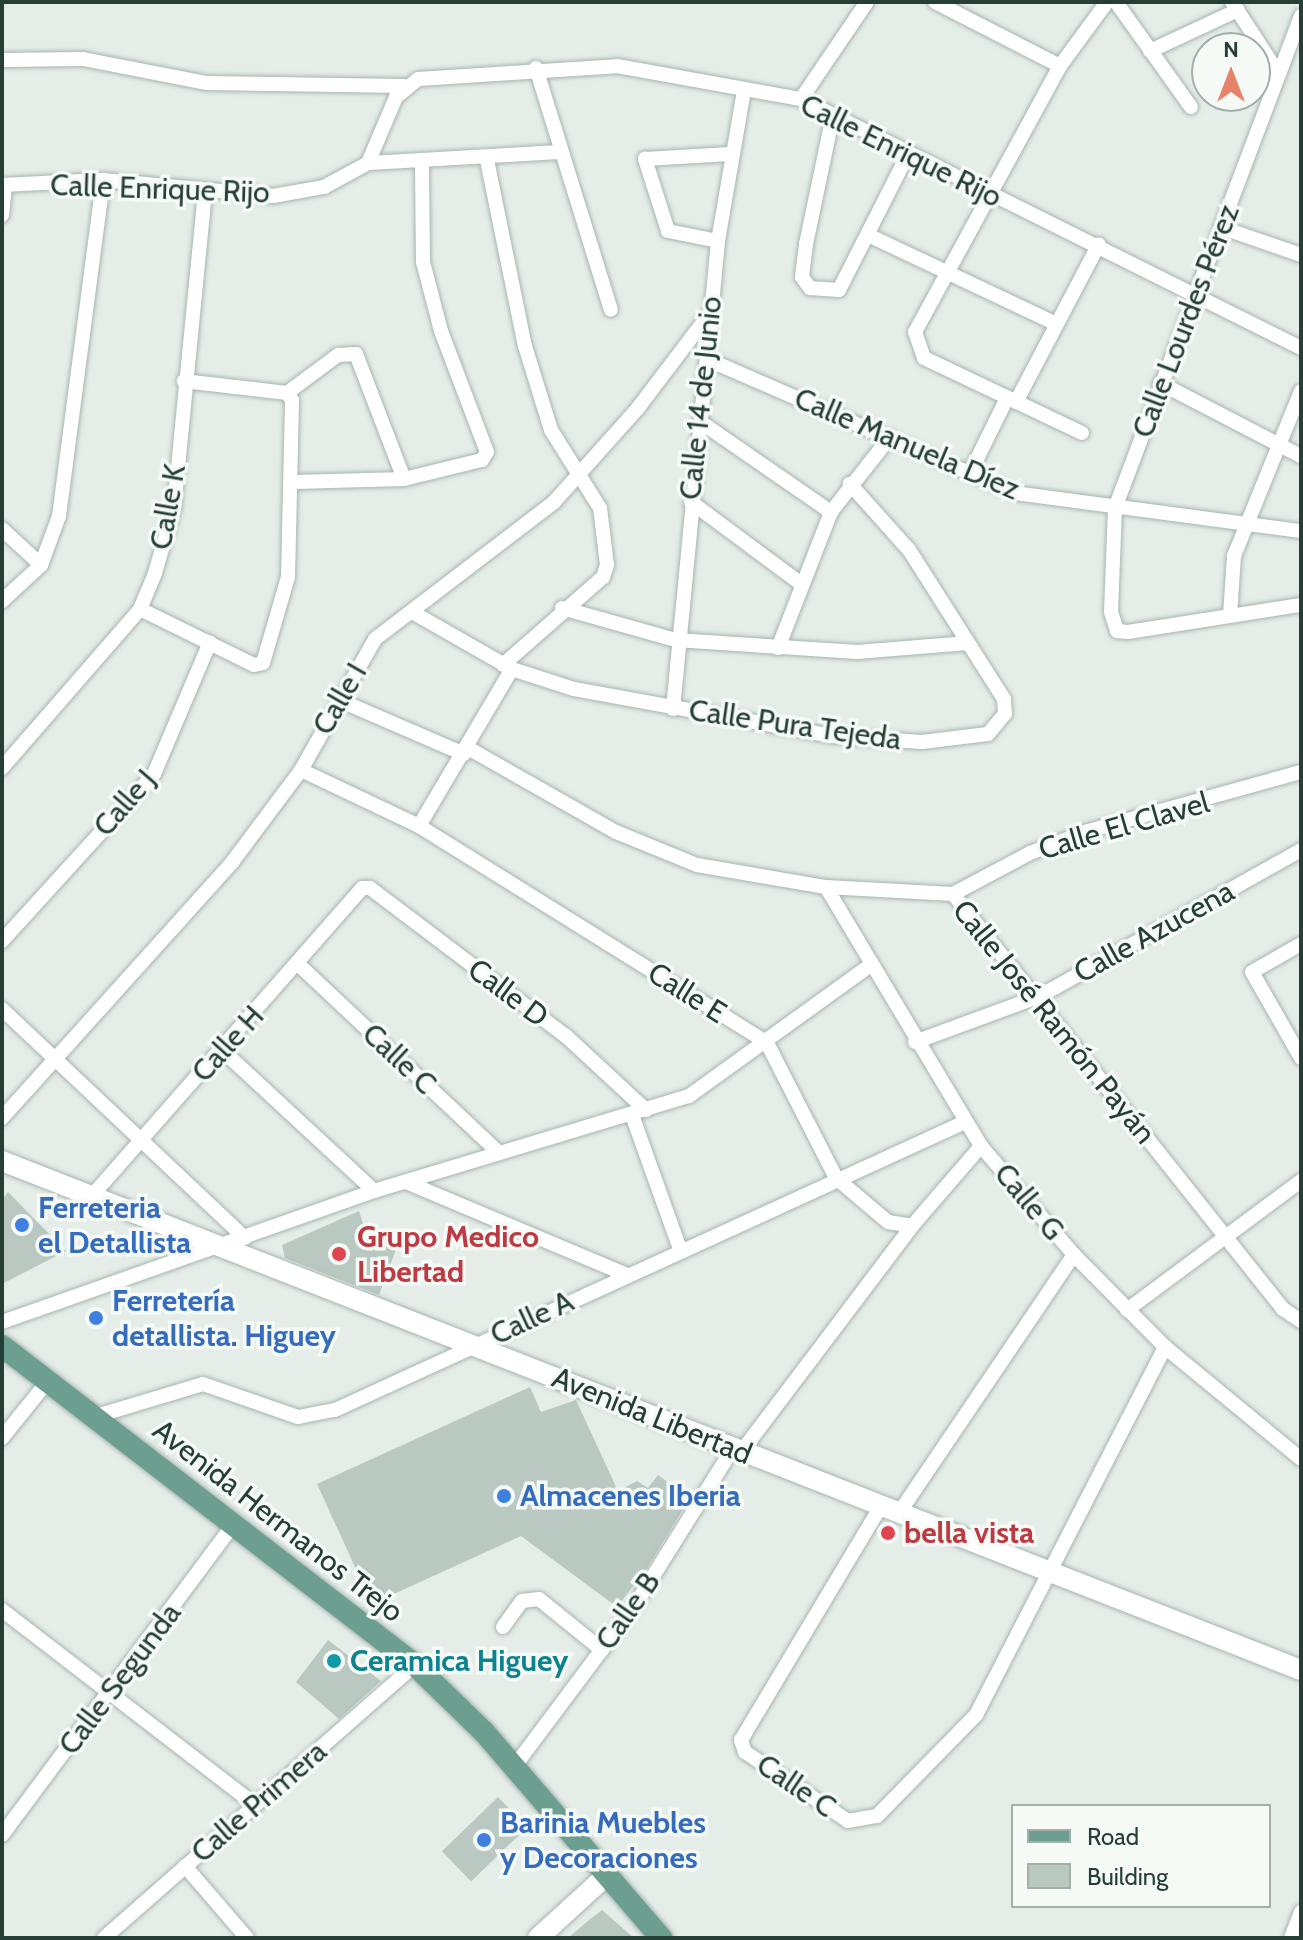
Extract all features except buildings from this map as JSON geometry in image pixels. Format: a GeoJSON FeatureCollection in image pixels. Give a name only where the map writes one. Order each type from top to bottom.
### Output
{"type":"FeatureCollection","features":[{"type":"Feature","properties":{"kind":"main road","name":"Avenida Hermanos Trejo"},"geometry":{"type":"LineString","coordinates":[[2,1346],[235,1522],[415,1665],[514,1767],[661,1938]]}},
{"type":"Feature","properties":{"kind":"street"},"geometry":{"type":"LineString","coordinates":[[801,99],[867,2]]}},
{"type":"Feature","properties":{"kind":"street"},"geometry":{"type":"LineString","coordinates":[[935,2],[1060,66]]}},
{"type":"Feature","properties":{"kind":"street"},"geometry":{"type":"LineString","coordinates":[[1082,433],[924,358],[915,345],[944,272],[987,193],[1060,66],[1107,2]]}},
{"type":"Feature","properties":{"kind":"street"},"geometry":{"type":"LineString","coordinates":[[1116,2],[1191,107]]}},
{"type":"Feature","properties":{"kind":"street"},"geometry":{"type":"LineString","coordinates":[[1150,51],[1235,6],[1279,74]]}},
{"type":"Feature","properties":{"kind":"street","name":"Calle Lourdes Pérez"},"geometry":{"type":"LineString","coordinates":[[1230,616],[1117,631],[1111,612],[1115,508],[1301,16]]}},
{"type":"Feature","properties":{"kind":"street","name":"Calle Enrique Rijo"},"geometry":{"type":"LineString","coordinates":[[2,60],[83,59],[206,83],[404,86],[418,79],[536,68],[617,66],[801,99],[987,193],[1099,244],[1301,348]]}},
{"type":"Feature","properties":{"kind":"street"},"geometry":{"type":"LineString","coordinates":[[536,68],[611,310]]}},
{"type":"Feature","properties":{"kind":"street"},"geometry":{"type":"LineString","coordinates":[[404,86],[368,163],[487,160],[561,152]]}},
{"type":"Feature","properties":{"kind":"street","name":"Calle 14 de Junio"},"geometry":{"type":"LineString","coordinates":[[673,709],[676,640],[709,360],[710,313],[718,241],[730,154],[744,90]]}},
{"type":"Feature","properties":{"kind":"street"},"geometry":{"type":"LineString","coordinates":[[833,115],[804,283],[839,290],[908,154]]}},
{"type":"Feature","properties":{"kind":"street"},"geometry":{"type":"LineString","coordinates":[[718,241],[668,231],[645,159],[730,154]]}},
{"type":"Feature","properties":{"kind":"street"},"geometry":{"type":"LineString","coordinates":[[419,826],[466,751],[508,667],[562,608],[606,572],[600,508],[551,430],[525,346],[487,160]]}},
{"type":"Feature","properties":{"kind":"street","name":"Calle Enrique Rijo"},"geometry":{"type":"LineString","coordinates":[[3,185],[103,180],[273,196],[324,187],[368,163]]}},
{"type":"Feature","properties":{"kind":"street"},"geometry":{"type":"LineString","coordinates":[[294,482],[404,479],[482,460],[487,452],[441,331],[423,262],[422,163]]}},
{"type":"Feature","properties":{"kind":"street"},"geometry":{"type":"LineString","coordinates":[[2,601],[41,565],[59,516],[103,180]]}},
{"type":"Feature","properties":{"kind":"street"},"geometry":{"type":"LineString","coordinates":[[2,215],[3,185]]}},
{"type":"Feature","properties":{"kind":"street","name":"Calle K"},"geometry":{"type":"LineString","coordinates":[[2,768],[140,609],[174,508],[184,381],[205,192]]}},
{"type":"Feature","properties":{"kind":"street"},"geometry":{"type":"LineString","coordinates":[[1223,228],[1301,255]]}},
{"type":"Feature","properties":{"kind":"street"},"geometry":{"type":"LineString","coordinates":[[868,235],[1056,324]]}},
{"type":"Feature","properties":{"kind":"street"},"geometry":{"type":"LineString","coordinates":[[970,473],[1099,244]]}},
{"type":"Feature","properties":{"kind":"street","name":"Calle I"},"geometry":{"type":"LineString","coordinates":[[2,1118],[233,861],[301,770],[375,639],[554,502],[710,313]]}},
{"type":"Feature","properties":{"kind":"street"},"geometry":{"type":"LineString","coordinates":[[184,381],[287,393],[338,355],[356,354],[404,479]]}},
{"type":"Feature","properties":{"kind":"street","name":"Calle Manuela Díez"},"geometry":{"type":"LineString","coordinates":[[709,360],[1015,493],[1115,508],[1247,520],[1301,531]]}},
{"type":"Feature","properties":{"kind":"street"},"geometry":{"type":"LineString","coordinates":[[1160,383],[1301,456]]}},
{"type":"Feature","properties":{"kind":"street"},"geometry":{"type":"LineString","coordinates":[[1301,391],[1275,445],[1247,520],[1228,588],[1230,616],[1301,605]]}},
{"type":"Feature","properties":{"kind":"street"},"geometry":{"type":"LineString","coordinates":[[140,609],[254,665],[268,657],[288,577],[294,482],[294,407],[287,393]]}},
{"type":"Feature","properties":{"kind":"street"},"geometry":{"type":"LineString","coordinates":[[702,423],[831,512]]}},
{"type":"Feature","properties":{"kind":"street"},"geometry":{"type":"LineString","coordinates":[[778,648],[800,583],[831,512],[890,437]]}},
{"type":"Feature","properties":{"kind":"street","name":"Calle Pura Tejeda"},"geometry":{"type":"LineString","coordinates":[[412,612],[508,667],[673,709],[833,736],[922,742],[988,734],[1005,714],[1004,699],[909,550],[850,484]]}},
{"type":"Feature","properties":{"kind":"street"},"geometry":{"type":"LineString","coordinates":[[691,502],[800,583]]}},
{"type":"Feature","properties":{"kind":"street"},"geometry":{"type":"LineString","coordinates":[[2,529],[41,565]]}},
{"type":"Feature","properties":{"kind":"street"},"geometry":{"type":"LineString","coordinates":[[562,608],[676,640],[857,652],[968,643]]}},
{"type":"Feature","properties":{"kind":"street","name":"Calle J"},"geometry":{"type":"LineString","coordinates":[[2,941],[154,774],[210,642]]}},
{"type":"Feature","properties":{"kind":"street","name":"Calle José Ramón Payán"},"geometry":{"type":"LineString","coordinates":[[339,700],[466,751],[616,832],[697,865],[826,887],[953,894],[1040,996],[1283,1309],[1301,1321]]}},
{"type":"Feature","properties":{"kind":"street","name":"Calle E"},"geometry":{"type":"LineString","coordinates":[[301,770],[419,826],[767,1043]]}},
{"type":"Feature","properties":{"kind":"street","name":"Calle El Clavel"},"geometry":{"type":"LineString","coordinates":[[953,894],[1030,853],[1088,831],[1301,772]]}},
{"type":"Feature","properties":{"kind":"street","name":"Calle Azucena"},"geometry":{"type":"LineString","coordinates":[[915,1042],[1040,996],[1301,850]]}},
{"type":"Feature","properties":{"kind":"street","name":"Calle G"},"geometry":{"type":"LineString","coordinates":[[826,887],[869,966],[963,1123],[981,1146],[1074,1255],[1127,1310],[1165,1347],[1301,1459]]}},
{"type":"Feature","properties":{"kind":"street","name":"Calle H"},"geometry":{"type":"LineString","coordinates":[[90,1198],[299,965],[362,888]]}},
{"type":"Feature","properties":{"kind":"street","name":"Calle D"},"geometry":{"type":"LineString","coordinates":[[362,888],[370,888],[566,1036],[639,1112]]}},
{"type":"Feature","properties":{"kind":"street"},"geometry":{"type":"LineString","coordinates":[[1301,944],[1252,972],[1301,1058]]}},
{"type":"Feature","properties":{"kind":"street","name":"Calle C"},"geometry":{"type":"LineString","coordinates":[[299,965],[499,1153]]}},
{"type":"Feature","properties":{"kind":"street"},"geometry":{"type":"LineString","coordinates":[[2,1322],[374,1191],[689,1096],[767,1043],[869,966]]}},
{"type":"Feature","properties":{"kind":"street"},"geometry":{"type":"LineString","coordinates":[[2,1009],[143,1136],[245,1238]]}},
{"type":"Feature","properties":{"kind":"street"},"geometry":{"type":"LineString","coordinates":[[767,1043],[836,1178],[888,1222],[912,1226],[981,1146]]}},
{"type":"Feature","properties":{"kind":"street"},"geometry":{"type":"LineString","coordinates":[[223,1051],[374,1191]]}},
{"type":"Feature","properties":{"kind":"street"},"geometry":{"type":"LineString","coordinates":[[639,1112],[680,1249]]}},
{"type":"Feature","properties":{"kind":"street","name":"Calle A"},"geometry":{"type":"LineString","coordinates":[[93,1417],[203,1384],[279,1413],[313,1417],[963,1123]]}},
{"type":"Feature","properties":{"kind":"street","name":"Avenida Libertad"},"geometry":{"type":"LineString","coordinates":[[2,1161],[1301,1670]]}},
{"type":"Feature","properties":{"kind":"street"},"geometry":{"type":"LineString","coordinates":[[1127,1310],[1301,1181]]}},
{"type":"Feature","properties":{"kind":"street"},"geometry":{"type":"LineString","coordinates":[[406,1182],[625,1274]]}},
{"type":"Feature","properties":{"kind":"street","name":"Calle B"},"geometry":{"type":"LineString","coordinates":[[514,1767],[602,1650],[737,1450],[912,1226]]}},
{"type":"Feature","properties":{"kind":"street","name":"Calle C"},"geometry":{"type":"LineString","coordinates":[[1074,1255],[890,1510],[741,1740],[745,1752],[848,1821],[877,1816],[976,1715],[1165,1347]]}},
{"type":"Feature","properties":{"kind":"street"},"geometry":{"type":"LineString","coordinates":[[2,1438],[48,1381]]}},
{"type":"Feature","properties":{"kind":"street","name":"Calle Segunda"},"geometry":{"type":"LineString","coordinates":[[2,1835],[111,1695],[235,1522]]}},
{"type":"Feature","properties":{"kind":"street"},"geometry":{"type":"LineString","coordinates":[[503,1627],[527,1598],[539,1599],[602,1650]]}},
{"type":"Feature","properties":{"kind":"street"},"geometry":{"type":"LineString","coordinates":[[4,1616],[255,1805]]}},
{"type":"Feature","properties":{"kind":"street","name":"Calle Primera"},"geometry":{"type":"LineString","coordinates":[[108,1936],[415,1665]]}},
{"type":"Feature","properties":{"kind":"street"},"geometry":{"type":"LineString","coordinates":[[185,1866],[247,1938]]}},
{"type":"Feature","properties":{"kind":"street"},"geometry":{"type":"LineString","coordinates":[[538,1938],[608,1874]]}},
{"type":"Feature","properties":{"kind":"street"},"geometry":{"type":"LineString","coordinates":[[1291,1938],[1301,1912]]}},
{"type":"Feature","properties":{"kind":"place","name":"Ferreteria el Detallista"},"geometry":{"type":"Point","coordinates":[22,1225]}},
{"type":"Feature","properties":{"kind":"place","name":"Grupo Medico Libertad"},"geometry":{"type":"Point","coordinates":[339,1254]}},
{"type":"Feature","properties":{"kind":"place","name":"Ferretería detallista. Higuey"},"geometry":{"type":"Point","coordinates":[96,1318]}},
{"type":"Feature","properties":{"kind":"place","name":"Almacenes Iberia"},"geometry":{"type":"Point","coordinates":[504,1496]}},
{"type":"Feature","properties":{"kind":"place","name":"bella vista"},"geometry":{"type":"Point","coordinates":[888,1533]}},
{"type":"Feature","properties":{"kind":"place","name":"Ceramica Higuey"},"geometry":{"type":"Point","coordinates":[334,1661]}},
{"type":"Feature","properties":{"kind":"place","name":"Barinia Muebles y Decoraciones"},"geometry":{"type":"Point","coordinates":[484,1840]}}]}
